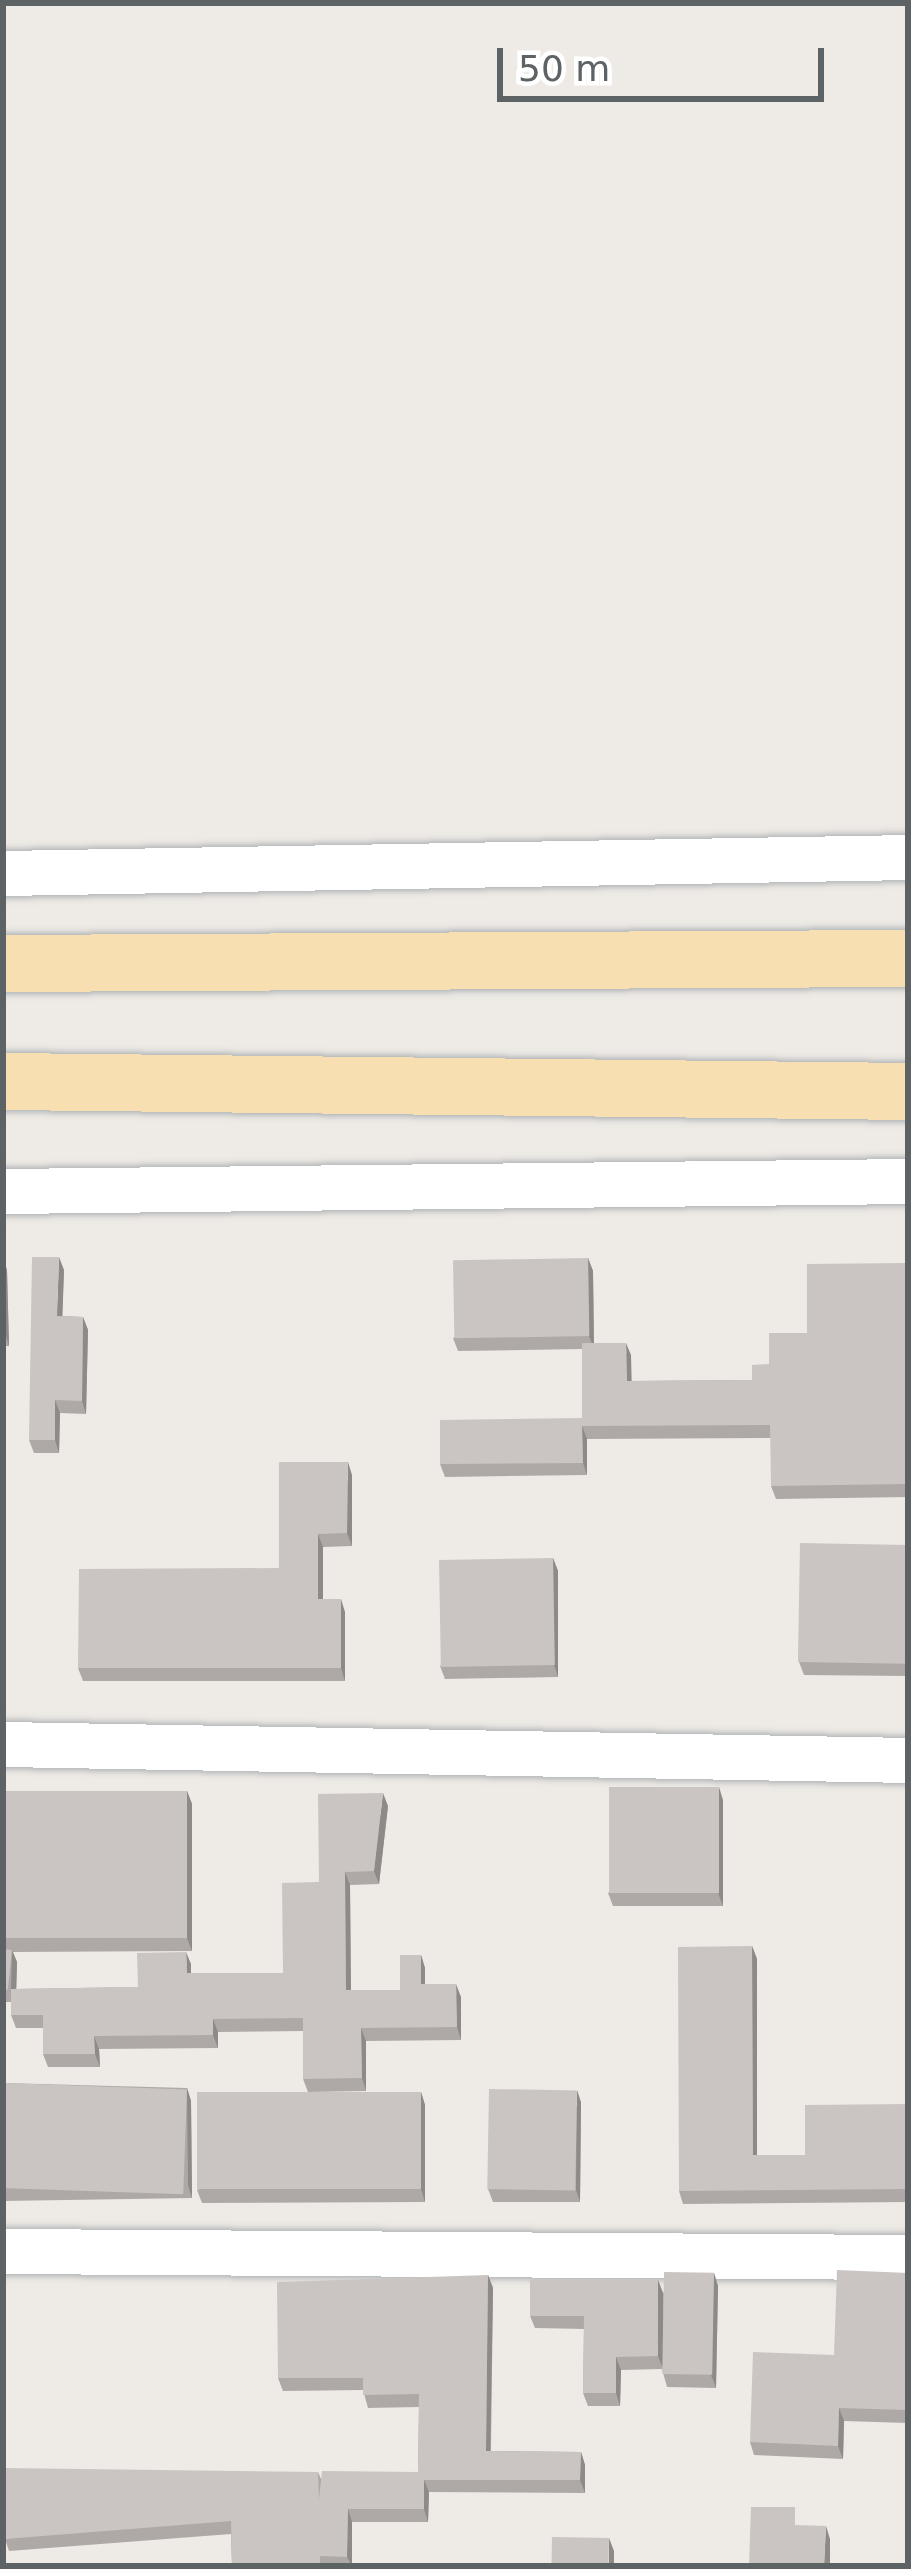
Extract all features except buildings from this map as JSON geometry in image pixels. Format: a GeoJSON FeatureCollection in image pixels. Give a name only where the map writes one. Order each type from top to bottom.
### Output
{"type":"FeatureCollection","features":[{"type":"Feature","properties":{"kind":"main road"},"geometry":{"type":"LineString","coordinates":[[3,962],[908,958]]}},
{"type":"Feature","properties":{"kind":"main road"},"geometry":{"type":"LineString","coordinates":[[3,1081],[908,1091]]}},
{"type":"Feature","properties":{"kind":"street"},"geometry":{"type":"LineString","coordinates":[[3,873],[908,857]]}},
{"type":"Feature","properties":{"kind":"street"},"geometry":{"type":"LineString","coordinates":[[3,1191],[908,1181]]}},
{"type":"Feature","properties":{"kind":"street"},"geometry":{"type":"LineString","coordinates":[[3,1744],[908,1760]]}},
{"type":"Feature","properties":{"kind":"street"},"geometry":{"type":"LineString","coordinates":[[3,2251],[908,2257]]}}]}
